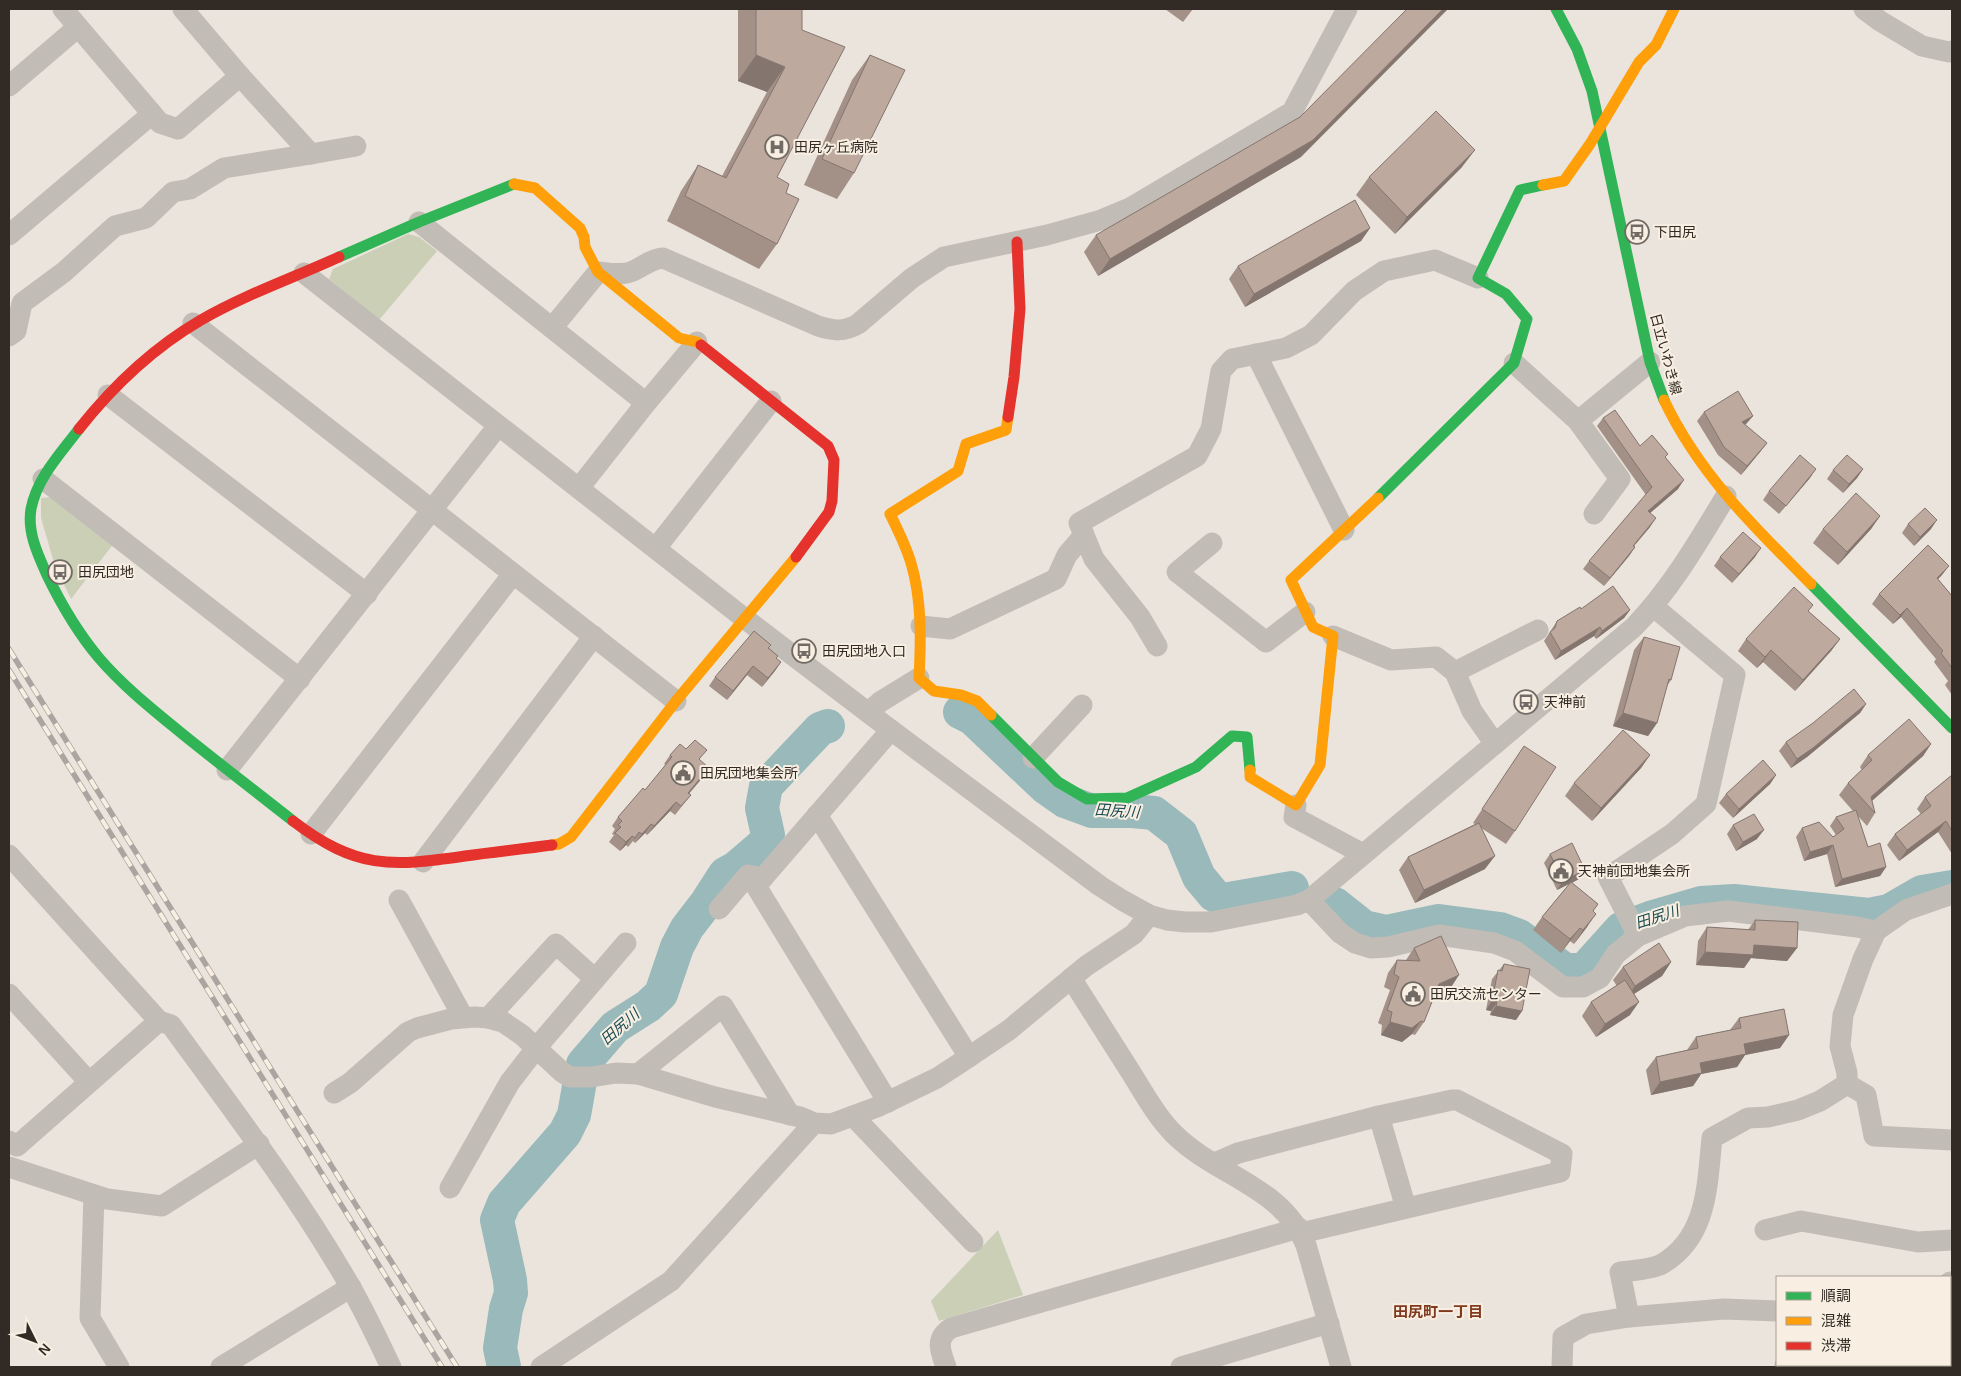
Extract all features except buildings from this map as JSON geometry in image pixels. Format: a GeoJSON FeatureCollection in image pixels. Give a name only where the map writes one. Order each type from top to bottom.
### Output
{"type":"FeatureCollection","features":[{"type":"Feature","properties":{"kind":"street"},"geometry":{"type":"LineString","coordinates":[[63,9],[160,123],[178,129],[240,76]]}},
{"type":"Feature","properties":{"kind":"street"},"geometry":{"type":"LineString","coordinates":[[183,9],[240,76],[311,154]]}},
{"type":"Feature","properties":{"kind":"street"},"geometry":{"type":"LineString","coordinates":[[598,272],[624,274],[655,259],[668,259],[818,326],[841,331],[858,324],[912,278],[944,257],[1017,242],[1100,220],[1130,208],[1292,112],[1347,9]]}},
{"type":"Feature","properties":{"kind":"street","name":"日立いわき線"},"geometry":{"type":"LineString","coordinates":[[1556,9],[1582,58],[1600,126],[1650,362],[1664,404],[1675,426],[1697,461],[1726,496],[1952,728]]}},
{"type":"Feature","properties":{"kind":"street"},"geometry":{"type":"LineString","coordinates":[[1478,278],[1520,190],[1564,181],[1639,62],[1656,45],[1674,9]]}},
{"type":"Feature","properties":{"kind":"street"},"geometry":{"type":"LineString","coordinates":[[1864,9],[1880,21],[1922,46],[1952,51]]}},
{"type":"Feature","properties":{"kind":"street"},"geometry":{"type":"LineString","coordinates":[[9,86],[78,27]]}},
{"type":"Feature","properties":{"kind":"street"},"geometry":{"type":"LineString","coordinates":[[9,236],[152,114]]}},
{"type":"Feature","properties":{"kind":"street"},"geometry":{"type":"LineString","coordinates":[[9,336],[16,331],[22,303],[64,272],[116,226],[146,218],[173,192],[190,189],[224,168],[356,146]]}},
{"type":"Feature","properties":{"kind":"street"},"geometry":{"type":"LineString","coordinates":[[514,184],[536,188],[580,228],[585,246],[598,272],[679,338],[697,342],[828,446],[834,460],[832,501],[829,512],[812,537],[676,701],[576,833],[559,844],[395,864],[365,860],[339,852],[311,834],[227,770],[158,714],[120,679],[99,658],[62,605],[38,552],[31,530],[30,512],[34,495],[43,480],[88,418],[108,395],[166,342],[193,323],[419,222],[514,184]]}},
{"type":"Feature","properties":{"kind":"street"},"geometry":{"type":"LineString","coordinates":[[419,222],[646,403]]}},
{"type":"Feature","properties":{"kind":"street"},"geometry":{"type":"LineString","coordinates":[[919,678],[921,626],[916,587],[907,550],[890,514],[958,471],[966,444],[1006,430],[1014,376],[1020,308],[1017,242]]}},
{"type":"Feature","properties":{"kind":"street"},"geometry":{"type":"LineString","coordinates":[[1157,646],[1140,617],[1094,559],[1079,523],[1197,456],[1211,429],[1221,372],[1232,359],[1286,348],[1311,335],[1354,290],[1384,271],[1435,260],[1478,278],[1506,294],[1527,319],[1514,363],[1423,455],[1291,580],[1313,627],[1391,660],[1436,657],[1455,672],[1472,711],[1495,744]]}},
{"type":"Feature","properties":{"kind":"street"},"geometry":{"type":"LineString","coordinates":[[552,328],[598,272]]}},
{"type":"Feature","properties":{"kind":"street"},"geometry":{"type":"LineString","coordinates":[[304,274],[744,618],[891,730],[1100,886],[1149,915],[1167,920],[1211,922],[1297,905],[1310,900],[1634,627],[1654,607],[1691,553],[1726,496]]}},
{"type":"Feature","properties":{"kind":"street"},"geometry":{"type":"LineString","coordinates":[[193,323],[676,701]]}},
{"type":"Feature","properties":{"kind":"street"},"geometry":{"type":"LineString","coordinates":[[579,488],[697,342]]}},
{"type":"Feature","properties":{"kind":"street"},"geometry":{"type":"LineString","coordinates":[[1256,354],[1344,530]]}},
{"type":"Feature","properties":{"kind":"street"},"geometry":{"type":"LineString","coordinates":[[1578,421],[1650,362]]}},
{"type":"Feature","properties":{"kind":"street"},"geometry":{"type":"LineString","coordinates":[[1514,363],[1578,421],[1620,479],[1594,514]]}},
{"type":"Feature","properties":{"kind":"street"},"geometry":{"type":"LineString","coordinates":[[108,395],[367,594]]}},
{"type":"Feature","properties":{"kind":"street"},"geometry":{"type":"LineString","coordinates":[[656,548],[771,402]]}},
{"type":"Feature","properties":{"kind":"street"},"geometry":{"type":"LineString","coordinates":[[227,770],[498,426]]}},
{"type":"Feature","properties":{"kind":"street"},"geometry":{"type":"LineString","coordinates":[[43,480],[300,679]]}},
{"type":"Feature","properties":{"kind":"street"},"geometry":{"type":"LineString","coordinates":[[921,626],[950,629],[1056,579],[1067,555],[1084,535]]}},
{"type":"Feature","properties":{"kind":"street"},"geometry":{"type":"LineString","coordinates":[[1212,544],[1177,572],[1266,642],[1305,612]]}},
{"type":"Feature","properties":{"kind":"street"},"geometry":{"type":"LineString","coordinates":[[311,834],[513,574]]}},
{"type":"Feature","properties":{"kind":"street"},"geometry":{"type":"LineString","coordinates":[[1634,928],[1608,877],[1672,834],[1706,804],[1735,675],[1654,607]]}},
{"type":"Feature","properties":{"kind":"street"},"geometry":{"type":"LineString","coordinates":[[1455,672],[1538,630]]}},
{"type":"Feature","properties":{"kind":"street"},"geometry":{"type":"LineString","coordinates":[[423,862],[594,636]]}},
{"type":"Feature","properties":{"kind":"street"},"geometry":{"type":"LineString","coordinates":[[1333,636],[1320,765],[1296,805],[1294,817],[1363,854]]}},
{"type":"Feature","properties":{"kind":"street"},"geometry":{"type":"LineString","coordinates":[[869,712],[880,702],[919,678]]}},
{"type":"Feature","properties":{"kind":"street"},"geometry":{"type":"LineString","coordinates":[[919,678],[934,691],[961,695],[977,701],[1058,782],[1087,799],[1128,798],[1196,767],[1232,736],[1247,737],[1250,777],[1296,805]]}},
{"type":"Feature","properties":{"kind":"street"},"geometry":{"type":"LineString","coordinates":[[1033,758],[1082,704]]}},
{"type":"Feature","properties":{"kind":"street"},"geometry":{"type":"LineString","coordinates":[[888,1102],[756,886],[891,730]]}},
{"type":"Feature","properties":{"kind":"street"},"geometry":{"type":"LineString","coordinates":[[817,815],[969,1057]]}},
{"type":"Feature","properties":{"kind":"street"},"geometry":{"type":"LineString","coordinates":[[9,856],[159,1020],[171,1024],[259,1144],[305,1213],[351,1287],[392,1367]]}},
{"type":"Feature","properties":{"kind":"street"},"geometry":{"type":"LineString","coordinates":[[719,909],[748,875],[763,878]]}},
{"type":"Feature","properties":{"kind":"street"},"geometry":{"type":"LineString","coordinates":[[1847,1084],[1848,1074],[1840,1046],[1843,1014],[1863,959],[1876,931],[1906,910],[1952,894]]}},
{"type":"Feature","properties":{"kind":"street"},"geometry":{"type":"LineString","coordinates":[[399,900],[463,1017]]}},
{"type":"Feature","properties":{"kind":"street"},"geometry":{"type":"LineString","coordinates":[[1310,900],[1340,933],[1355,943],[1371,948],[1388,947],[1439,935],[1494,942],[1516,951],[1563,987],[1583,987],[1600,978],[1634,928],[1685,916],[1728,911],[1876,931]]}},
{"type":"Feature","properties":{"kind":"street"},"geometry":{"type":"LineString","coordinates":[[334,1093],[350,1083],[408,1032],[463,1017],[488,1018],[503,1022],[537,1047],[562,1072],[578,1077],[616,1073],[638,1074],[715,1097],[790,1115],[814,1123],[830,1124],[888,1102],[937,1078],[1009,1030],[1071,978],[1134,934],[1149,915]]}},
{"type":"Feature","properties":{"kind":"street"},"geometry":{"type":"LineString","coordinates":[[450,1188],[510,1082],[537,1047],[626,943]]}},
{"type":"Feature","properties":{"kind":"street"},"geometry":{"type":"LineString","coordinates":[[488,1018],[556,944],[595,979]]}},
{"type":"Feature","properties":{"kind":"street"},"geometry":{"type":"LineString","coordinates":[[1071,978],[1163,1122],[1191,1148],[1264,1193],[1281,1207],[1300,1231],[1341,1367]]}},
{"type":"Feature","properties":{"kind":"street"},"geometry":{"type":"LineString","coordinates":[[9,994],[89,1082]]}},
{"type":"Feature","properties":{"kind":"street"},"geometry":{"type":"LineString","coordinates":[[638,1074],[723,1006],[790,1115]]}},
{"type":"Feature","properties":{"kind":"street"},"geometry":{"type":"LineString","coordinates":[[9,1141],[17,1146],[159,1020]]}},
{"type":"Feature","properties":{"kind":"street"},"geometry":{"type":"LineString","coordinates":[[1847,1084],[1866,1095],[1874,1136],[1952,1140]]}},
{"type":"Feature","properties":{"kind":"street"},"geometry":{"type":"LineString","coordinates":[[1630,1317],[1620,1272],[1661,1265],[1686,1244],[1701,1218],[1712,1138],[1748,1118],[1768,1117],[1798,1110],[1820,1101],[1847,1084]]}},
{"type":"Feature","properties":{"kind":"street"},"geometry":{"type":"LineString","coordinates":[[946,1367],[940,1344],[941,1337],[951,1328],[1300,1231],[1560,1172],[1562,1154],[1457,1100],[1380,1116],[1238,1152],[1215,1163]]}},
{"type":"Feature","properties":{"kind":"street"},"geometry":{"type":"LineString","coordinates":[[853,1116],[973,1242]]}},
{"type":"Feature","properties":{"kind":"street"},"geometry":{"type":"LineString","coordinates":[[1380,1116],[1406,1208]]}},
{"type":"Feature","properties":{"kind":"street"},"geometry":{"type":"LineString","coordinates":[[540,1367],[671,1281],[814,1123]]}},
{"type":"Feature","properties":{"kind":"street"},"geometry":{"type":"LineString","coordinates":[[9,1167],[107,1199],[162,1206],[259,1144]]}},
{"type":"Feature","properties":{"kind":"street"},"geometry":{"type":"LineString","coordinates":[[94,1195],[90,1318],[119,1367]]}},
{"type":"Feature","properties":{"kind":"street"},"geometry":{"type":"LineString","coordinates":[[1765,1230],[1801,1221],[1918,1242],[1952,1240]]}},
{"type":"Feature","properties":{"kind":"street"},"geometry":{"type":"LineString","coordinates":[[220,1367],[351,1287]]}},
{"type":"Feature","properties":{"kind":"street"},"geometry":{"type":"LineString","coordinates":[[1562,1367],[1563,1337],[1586,1324],[1630,1317],[1724,1309],[1776,1311]]}},
{"type":"Feature","properties":{"kind":"street"},"geometry":{"type":"LineString","coordinates":[[1181,1367],[1219,1362],[1328,1323]]}},
{"type":"Feature","properties":{"kind":"green space"},"geometry":{"type":"Polygon","coordinates":[[[408,234],[419,237],[437,251],[379,320],[329,279],[333,269],[408,234]]]}},
{"type":"Feature","properties":{"kind":"green space"},"geometry":{"type":"Polygon","coordinates":[[[53,497],[114,543],[71,599],[55,566],[41,518],[41,498],[53,497]]]}},
{"type":"Feature","properties":{"kind":"green space"},"geometry":{"type":"Polygon","coordinates":[[[998,1230],[1023,1295],[939,1321],[931,1301],[998,1230]]]}},
{"type":"Feature","properties":{"kind":"water"},"geometry":{"type":"Polygon","coordinates":[[[500,1308],[512,1310],[505,1349],[511,1367],[498,1367],[494,1347],[500,1308]]]}},
{"type":"Feature","properties":{"kind":"waterway","name":"田尻川"},"geometry":{"type":"LineString","coordinates":[[960,712],[972,718],[1045,787],[1065,801],[1092,811],[1154,813],[1181,834],[1199,877],[1214,895],[1223,900],[1292,888]]}},
{"type":"Feature","properties":{"kind":"waterway","name":"田尻川"},"geometry":{"type":"LineString","coordinates":[[504,1367],[500,1348],[506,1309],[511,1293],[497,1220],[504,1203],[565,1133],[574,1115],[583,1064],[615,1027],[648,1006],[661,994],[677,947],[687,928],[725,874],[736,868],[764,844],[768,835],[762,808],[766,786],[820,729],[828,726]]}},
{"type":"Feature","properties":{"kind":"waterway","name":"田尻川"},"geometry":{"type":"LineString","coordinates":[[1335,904],[1364,927],[1387,932],[1439,921],[1500,929],[1519,936],[1565,970],[1584,970],[1621,929],[1653,917],[1701,903],[1734,901],[1869,915],[1889,911],[1922,892],[1952,887]]}},
{"type":"Feature","properties":{"kind":"railway"},"geometry":{"type":"LineString","coordinates":[[9,649],[457,1367]]}},
{"type":"Feature","properties":{"kind":"railway"},"geometry":{"type":"LineString","coordinates":[[9,670],[442,1367]]}},
{"type":"Feature","properties":{"kind":"traffic: fast"},"geometry":{"type":"LineString","coordinates":[[1556,9],[1577,49],[1592,91],[1650,362],[1664,400]]}},
{"type":"Feature","properties":{"kind":"traffic: fast"},"geometry":{"type":"LineString","coordinates":[[339,257],[419,222],[514,184]]}},
{"type":"Feature","properties":{"kind":"traffic: fast"},"geometry":{"type":"LineString","coordinates":[[1378,498],[1514,363],[1527,319],[1506,294],[1478,278],[1520,190],[1543,185]]}},
{"type":"Feature","properties":{"kind":"traffic: fast"},"geometry":{"type":"LineString","coordinates":[[79,429],[44,477],[38,487],[31,509],[30,518],[34,543],[58,597],[91,648],[128,688],[180,732],[293,821]]}},
{"type":"Feature","properties":{"kind":"traffic: fast"},"geometry":{"type":"LineString","coordinates":[[1811,584],[1952,728]]}},
{"type":"Feature","properties":{"kind":"traffic: fast"},"geometry":{"type":"LineString","coordinates":[[991,715],[1058,782],[1087,799],[1127,798],[1196,767],[1232,736],[1247,737],[1250,770]]}},
{"type":"Feature","properties":{"kind":"traffic: slow"},"geometry":{"type":"LineString","coordinates":[[1543,185],[1564,181],[1590,144],[1639,62],[1656,45],[1674,9]]}},
{"type":"Feature","properties":{"kind":"traffic: slow"},"geometry":{"type":"LineString","coordinates":[[514,184],[535,188],[580,228],[584,237],[585,247],[598,272],[679,338],[697,342],[701,345]]}},
{"type":"Feature","properties":{"kind":"traffic: slow"},"geometry":{"type":"LineString","coordinates":[[1664,400],[1678,427],[1711,476],[1769,542],[1811,584]]}},
{"type":"Feature","properties":{"kind":"traffic: slow"},"geometry":{"type":"LineString","coordinates":[[991,715],[977,701],[961,695],[934,691],[919,678],[919,606],[915,577],[902,538],[890,514],[958,471],[966,444],[1006,430],[1008,417]]}},
{"type":"Feature","properties":{"kind":"traffic: slow"},"geometry":{"type":"LineString","coordinates":[[1250,770],[1250,777],[1296,805],[1320,765],[1333,636],[1313,627],[1291,580],[1378,498]]}},
{"type":"Feature","properties":{"kind":"traffic: slow"},"geometry":{"type":"LineString","coordinates":[[552,845],[559,844],[571,837],[676,701],[796,557]]}},
{"type":"Feature","properties":{"kind":"traffic: jam"},"geometry":{"type":"LineString","coordinates":[[1008,417],[1014,377],[1020,309],[1017,242]]}},
{"type":"Feature","properties":{"kind":"traffic: jam"},"geometry":{"type":"LineString","coordinates":[[79,429],[120,383],[150,355],[183,331],[217,311],[339,257]]}},
{"type":"Feature","properties":{"kind":"traffic: jam"},"geometry":{"type":"LineString","coordinates":[[701,345],[828,446],[834,460],[832,501],[829,512],[796,557]]}},
{"type":"Feature","properties":{"kind":"traffic: jam"},"geometry":{"type":"LineString","coordinates":[[293,821],[315,837],[336,848],[374,861],[415,862],[439,860],[552,845]]}},
{"type":"Feature","properties":{"kind":"place","name":"田尻ヶ丘病院"},"geometry":{"type":"Point","coordinates":[777,147]}},
{"type":"Feature","properties":{"kind":"place","name":"下田尻"},"geometry":{"type":"Point","coordinates":[1637,232]}},
{"type":"Feature","properties":{"kind":"place","name":"田尻団地"},"geometry":{"type":"Point","coordinates":[60,572]}},
{"type":"Feature","properties":{"kind":"place","name":"田尻団地入口"},"geometry":{"type":"Point","coordinates":[804,651]}},
{"type":"Feature","properties":{"kind":"place","name":"天神前"},"geometry":{"type":"Point","coordinates":[1526,702]}},
{"type":"Feature","properties":{"kind":"place","name":"田尻団地集会所"},"geometry":{"type":"Point","coordinates":[683,773]}},
{"type":"Feature","properties":{"kind":"place","name":"天神前団地集会所"},"geometry":{"type":"Point","coordinates":[1561,871]}},
{"type":"Feature","properties":{"kind":"place","name":"田尻交流センター"},"geometry":{"type":"Point","coordinates":[1413,994]}},
{"type":"Feature","properties":{"kind":"district","name":"田尻町一丁目"},"geometry":{"type":"Point","coordinates":[1438,1312]}}]}
